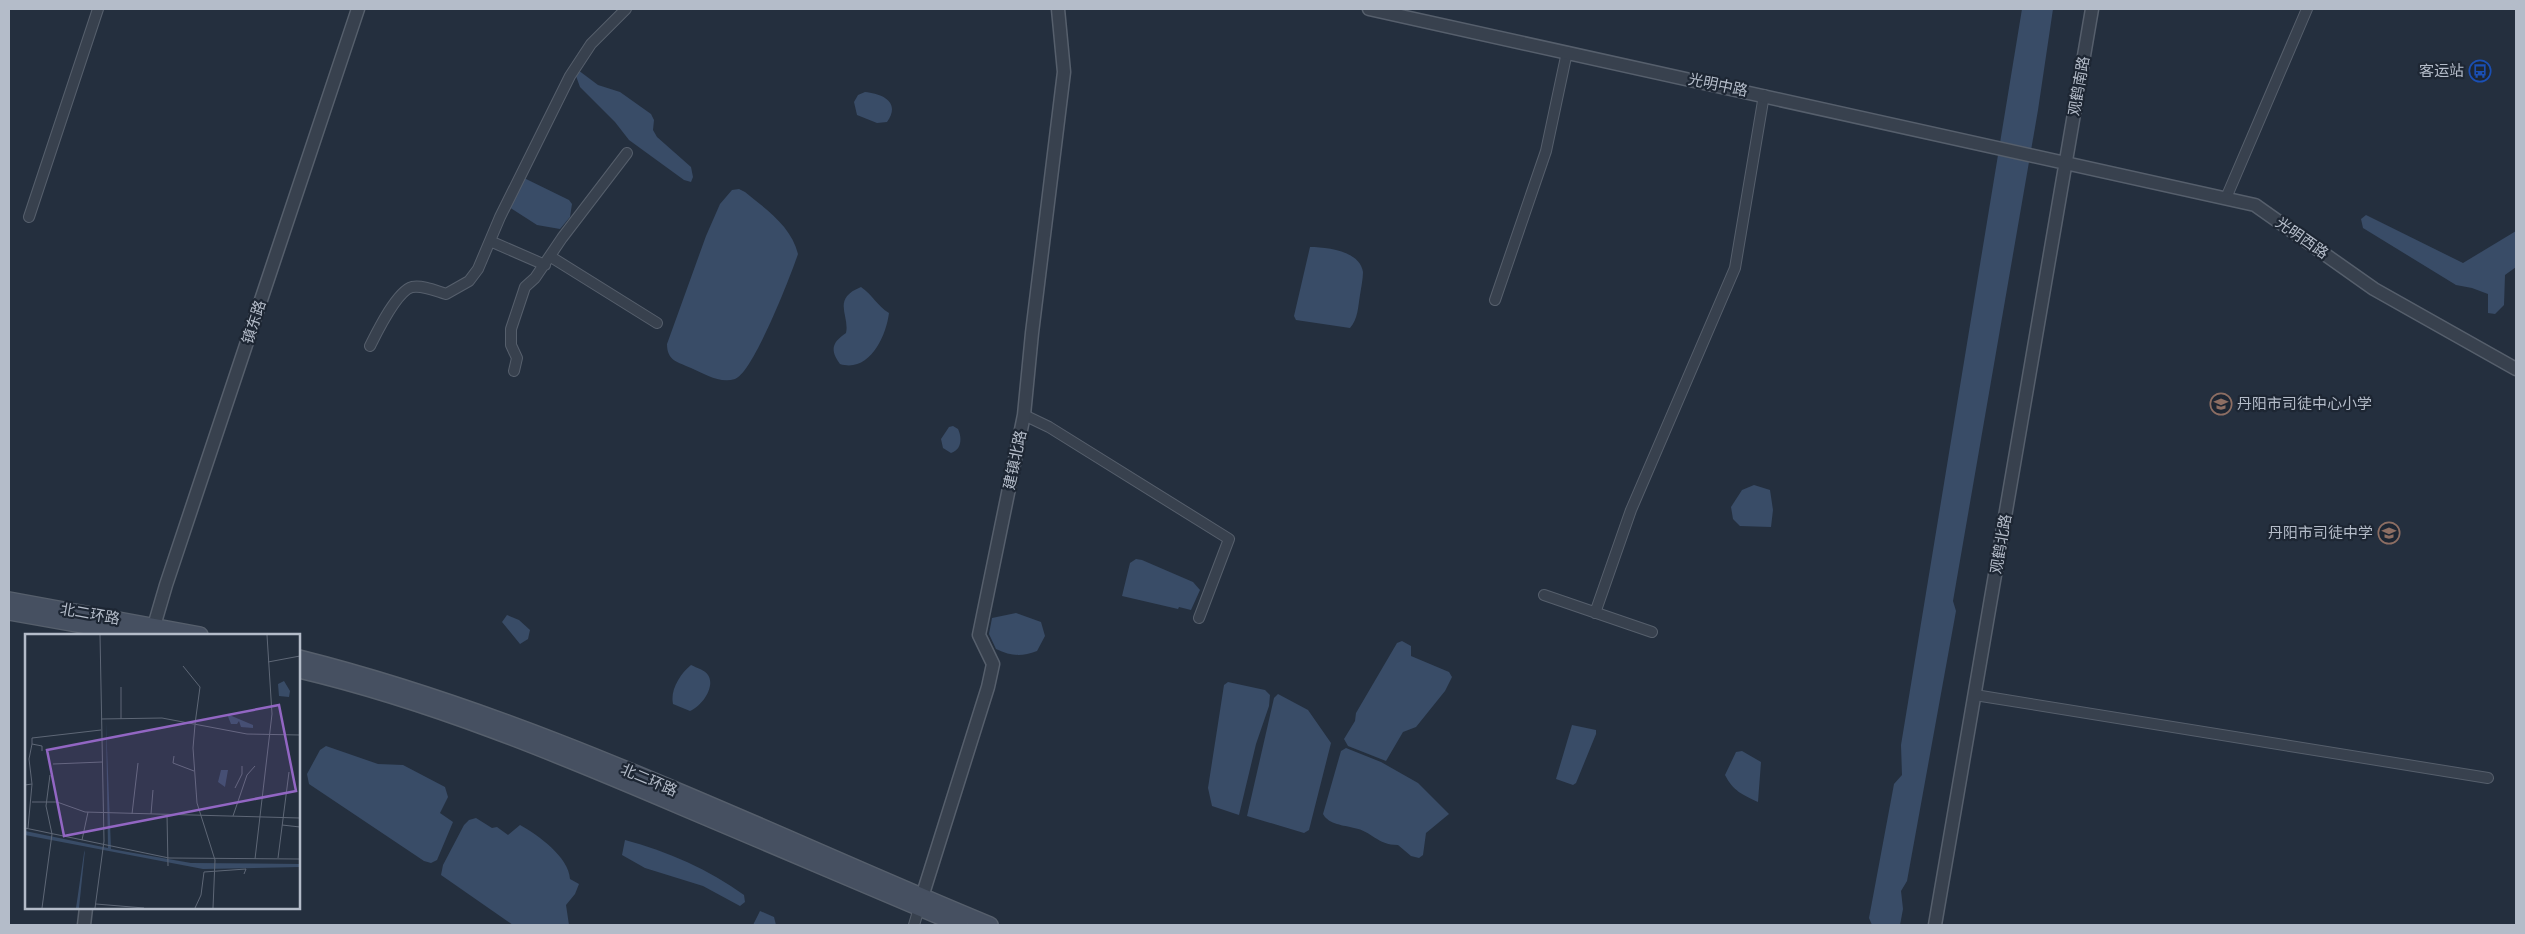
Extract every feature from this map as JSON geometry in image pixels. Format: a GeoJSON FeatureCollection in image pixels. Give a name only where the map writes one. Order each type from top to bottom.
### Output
{"type":"FeatureCollection","features":[{"type":"Feature","properties":{"kind":"main road","name":"北二环路"},"geometry":{"type":"LineString","coordinates":[[9,600],[154,631],[188,634]]}},
{"type":"Feature","properties":{"kind":"main road","name":"北二环路"},"geometry":{"type":"LineString","coordinates":[[9,612],[133,634]]}},
{"type":"Feature","properties":{"kind":"main road","name":"北二环路"},"geometry":{"type":"LineString","coordinates":[[300,658],[409,690],[488,716],[562,744],[920,902],[960,925]]}},
{"type":"Feature","properties":{"kind":"main road","name":"北二环路"},"geometry":{"type":"LineString","coordinates":[[300,670],[398,698],[485,727],[578,762],[920,902],[990,925]]}},
{"type":"Feature","properties":{"kind":"street"},"geometry":{"type":"LineString","coordinates":[[30,217],[98,9]]}},
{"type":"Feature","properties":{"kind":"street","name":"镇东路"},"geometry":{"type":"LineString","coordinates":[[154,631],[358,9]]}},
{"type":"Feature","properties":{"kind":"street"},"geometry":{"type":"LineString","coordinates":[[370,346],[381,324],[401,294],[410,288],[418,287],[446,294],[469,281],[478,269],[570,76],[591,44],[626,9]]}},
{"type":"Feature","properties":{"kind":"street","name":"建镇北路"},"geometry":{"type":"LineString","coordinates":[[920,902],[988,687],[993,664],[979,635],[1024,415],[1032,333],[1064,72],[1058,9]]}},
{"type":"Feature","properties":{"kind":"street","name":"光明中路"},"geometry":{"type":"LineString","coordinates":[[1370,9],[1396,12],[1567,52],[2066,162]]}},
{"type":"Feature","properties":{"kind":"street","name":"观鹤南路"},"geometry":{"type":"LineString","coordinates":[[2066,162],[2092,9]]}},
{"type":"Feature","properties":{"kind":"street"},"geometry":{"type":"LineString","coordinates":[[2226,198],[2306,9]]}},
{"type":"Feature","properties":{"kind":"street"},"geometry":{"type":"LineString","coordinates":[[1495,300],[1546,151],[1567,52]]}},
{"type":"Feature","properties":{"kind":"street"},"geometry":{"type":"LineString","coordinates":[[1595,613],[1631,510],[1735,268],[1764,95]]}},
{"type":"Feature","properties":{"kind":"street"},"geometry":{"type":"LineString","coordinates":[[514,372],[517,358],[512,345],[511,329],[515,312],[525,287],[548,261],[562,238],[607,182],[627,153]]}},
{"type":"Feature","properties":{"kind":"street","name":"光明西路"},"geometry":{"type":"LineString","coordinates":[[2066,162],[2255,205],[2374,289],[2516,369]]}},
{"type":"Feature","properties":{"kind":"street","name":"观鹤北路"},"geometry":{"type":"LineString","coordinates":[[1935,925],[2066,162]]}},
{"type":"Feature","properties":{"kind":"street"},"geometry":{"type":"LineString","coordinates":[[490,241],[548,261],[657,323]]}},
{"type":"Feature","properties":{"kind":"street"},"geometry":{"type":"LineString","coordinates":[[1024,415],[1049,427],[1229,539],[1199,618]]}},
{"type":"Feature","properties":{"kind":"street"},"geometry":{"type":"LineString","coordinates":[[1544,594],[1652,632]]}},
{"type":"Feature","properties":{"kind":"street"},"geometry":{"type":"LineString","coordinates":[[1975,694],[2488,778]]}},
{"type":"Feature","properties":{"kind":"street"},"geometry":{"type":"LineString","coordinates":[[914,925],[920,902]]}},
{"type":"Feature","properties":{"kind":"street"},"geometry":{"type":"LineString","coordinates":[[84,925],[86,909]]}},
{"type":"Feature","properties":{"kind":"water"},"geometry":{"type":"Polygon","coordinates":[[[2022,9],[2053,9],[2038,110],[1953,601],[1956,611],[1907,881],[1901,891],[1903,909],[1900,925],[1872,925],[1869,918],[1894,784],[1902,775],[1901,745],[2022,9]]]}},
{"type":"Feature","properties":{"kind":"water"},"geometry":{"type":"Polygon","coordinates":[[[578,70],[598,85],[620,92],[651,114],[654,120],[653,130],[657,137],[691,167],[693,177],[691,182],[684,180],[629,140],[615,122],[580,87],[576,76],[578,70]]]}},
{"type":"Feature","properties":{"kind":"water"},"geometry":{"type":"Polygon","coordinates":[[[865,92],[884,97],[891,104],[891,115],[887,122],[877,123],[857,115],[854,102],[858,95],[865,92]]]}},
{"type":"Feature","properties":{"kind":"water"},"geometry":{"type":"Polygon","coordinates":[[[524,178],[569,200],[572,204],[570,217],[560,229],[537,225],[509,207],[524,178]]]}},
{"type":"Feature","properties":{"kind":"water"},"geometry":{"type":"Polygon","coordinates":[[[739,189],[762,205],[777,219],[790,235],[798,254],[771,322],[751,360],[743,373],[735,379],[724,380],[707,375],[674,360],[667,350],[667,344],[706,236],[720,204],[732,190],[739,189]]]}},
{"type":"Feature","properties":{"kind":"water"},"geometry":{"type":"Polygon","coordinates":[[[2366,215],[2463,263],[2516,231],[2516,267],[2505,275],[2504,305],[2495,314],[2488,313],[2488,294],[2456,285],[2363,228],[2361,219],[2366,215]]]}},
{"type":"Feature","properties":{"kind":"water"},"geometry":{"type":"Polygon","coordinates":[[[1310,247],[1333,249],[1342,252],[1356,259],[1361,265],[1363,275],[1358,308],[1355,321],[1350,328],[1296,320],[1294,316],[1310,247]]]}},
{"type":"Feature","properties":{"kind":"water"},"geometry":{"type":"Polygon","coordinates":[[[861,287],[889,313],[887,322],[880,342],[867,358],[859,363],[850,365],[840,364],[834,354],[834,346],[846,333],[844,302],[852,292],[861,287]]]}},
{"type":"Feature","properties":{"kind":"water"},"geometry":{"type":"Polygon","coordinates":[[[953,426],[958,429],[960,439],[959,446],[951,453],[943,448],[941,439],[949,427],[953,426]]]}},
{"type":"Feature","properties":{"kind":"water"},"geometry":{"type":"Polygon","coordinates":[[[1754,485],[1770,490],[1773,510],[1771,527],[1740,526],[1733,519],[1731,507],[1742,490],[1754,485]]]}},
{"type":"Feature","properties":{"kind":"water"},"geometry":{"type":"Polygon","coordinates":[[[1136,559],[1193,582],[1200,590],[1191,610],[1179,607],[1178,609],[1122,596],[1130,563],[1136,559]]]}},
{"type":"Feature","properties":{"kind":"water"},"geometry":{"type":"Polygon","coordinates":[[[1016,613],[1041,622],[1045,636],[1037,651],[1016,655],[996,649],[989,634],[992,618],[1016,613]]]}},
{"type":"Feature","properties":{"kind":"water"},"geometry":{"type":"Polygon","coordinates":[[[507,615],[519,620],[530,630],[528,639],[520,644],[502,622],[507,615]]]}},
{"type":"Feature","properties":{"kind":"water"},"geometry":{"type":"Polygon","coordinates":[[[1402,641],[1411,646],[1411,656],[1449,672],[1452,677],[1445,691],[1416,727],[1403,732],[1386,761],[1348,746],[1344,739],[1355,721],[1356,713],[1397,643],[1402,641]]]}},
{"type":"Feature","properties":{"kind":"water"},"geometry":{"type":"Polygon","coordinates":[[[691,665],[707,673],[710,685],[703,701],[690,711],[673,704],[672,699],[674,688],[683,673],[691,665]]]}},
{"type":"Feature","properties":{"kind":"water"},"geometry":{"type":"Polygon","coordinates":[[[1228,682],[1265,690],[1270,695],[1269,706],[1256,744],[1239,815],[1212,806],[1208,788],[1224,685],[1228,682]]]}},
{"type":"Feature","properties":{"kind":"water"},"geometry":{"type":"Polygon","coordinates":[[[1278,694],[1308,710],[1331,743],[1309,830],[1304,833],[1247,816],[1274,698],[1278,694]]]}},
{"type":"Feature","properties":{"kind":"water"},"geometry":{"type":"Polygon","coordinates":[[[1572,725],[1596,730],[1576,783],[1573,785],[1556,779],[1572,725]]]}},
{"type":"Feature","properties":{"kind":"water"},"geometry":{"type":"Polygon","coordinates":[[[326,746],[378,764],[403,765],[445,787],[448,797],[440,813],[453,822],[437,860],[431,863],[424,861],[309,784],[307,774],[320,750],[326,746]]]}},
{"type":"Feature","properties":{"kind":"water"},"geometry":{"type":"Polygon","coordinates":[[[1346,748],[1381,762],[1418,783],[1449,814],[1426,833],[1423,855],[1419,858],[1411,856],[1398,845],[1385,843],[1366,832],[1333,822],[1323,814],[1341,751],[1346,748]]]}},
{"type":"Feature","properties":{"kind":"water"},"geometry":{"type":"Polygon","coordinates":[[[1742,751],[1761,762],[1758,802],[1735,789],[1725,775],[1736,752],[1742,751]]]}},
{"type":"Feature","properties":{"kind":"water"},"geometry":{"type":"Polygon","coordinates":[[[476,818],[492,828],[497,827],[508,835],[520,825],[543,841],[558,855],[568,871],[570,879],[579,884],[575,894],[566,905],[569,925],[513,925],[441,875],[443,865],[464,825],[469,820],[476,818]]]}},
{"type":"Feature","properties":{"kind":"water"},"geometry":{"type":"Polygon","coordinates":[[[625,840],[688,862],[717,877],[744,895],[745,902],[740,906],[703,886],[645,868],[622,855],[625,840]]]}},
{"type":"Feature","properties":{"kind":"water"},"geometry":{"type":"Polygon","coordinates":[[[760,911],[774,917],[776,925],[753,925],[760,911]]]}},
{"type":"Feature","properties":{"kind":"place","name":"客运站"},"geometry":{"type":"Point","coordinates":[2480,71]}},
{"type":"Feature","properties":{"kind":"place","name":"丹阳市司徒中心小学"},"geometry":{"type":"Point","coordinates":[2221,404]}},
{"type":"Feature","properties":{"kind":"place","name":"丹阳市司徒中学"},"geometry":{"type":"Point","coordinates":[2389,533]}}]}
